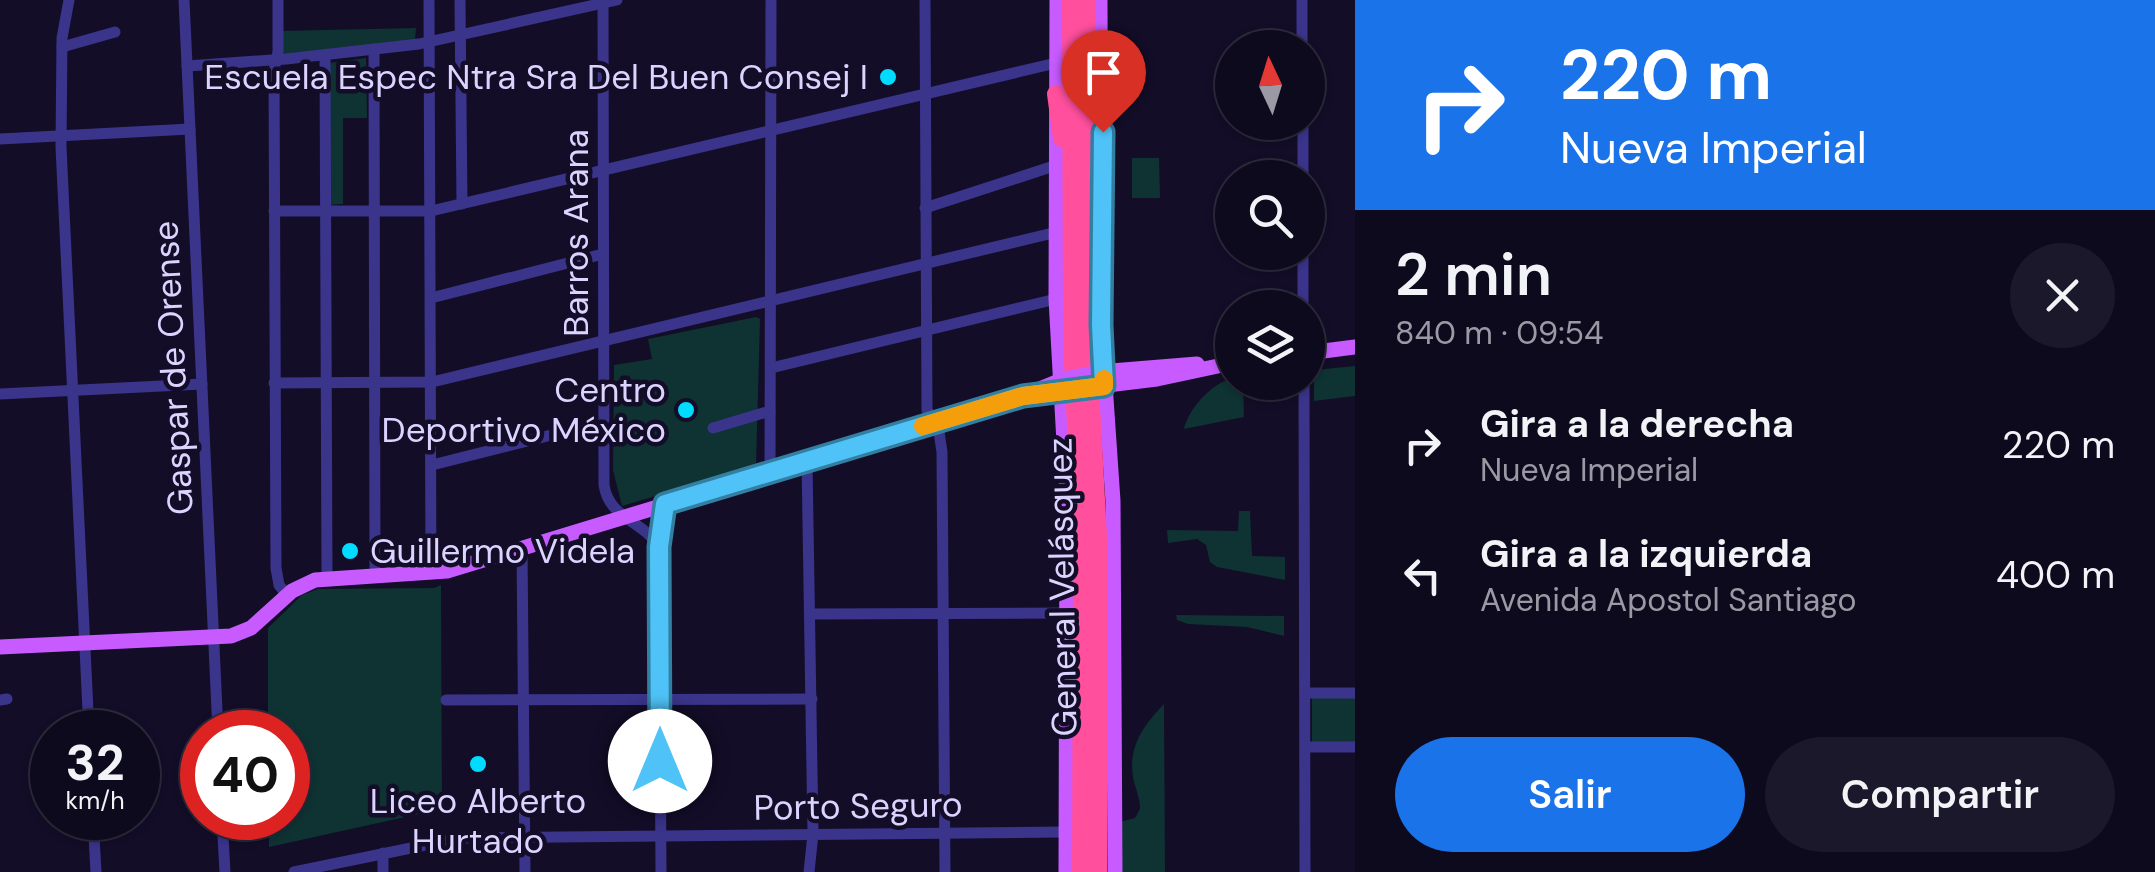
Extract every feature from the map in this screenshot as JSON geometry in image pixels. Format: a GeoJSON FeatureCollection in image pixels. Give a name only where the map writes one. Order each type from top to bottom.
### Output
{"type":"FeatureCollection","features":[{"type":"Feature","properties":{"kind":"highway","name":"General Velásquez"},"geometry":{"type":"LineString","coordinates":[[1071,0],[1072,340],[1090,814],[1098,872]]}},
{"type":"Feature","properties":{"kind":"highway","name":"General Velásquez"},"geometry":{"type":"LineString","coordinates":[[1082,872],[1090,814],[1098,536],[1088,346],[1087,0]]}},
{"type":"Feature","properties":{"kind":"highway"},"geometry":{"type":"LineString","coordinates":[[1088,176],[1100,76]]}},
{"type":"Feature","properties":{"kind":"highway"},"geometry":{"type":"LineString","coordinates":[[1056,94],[1072,193]]}},
{"type":"Feature","properties":{"kind":"highway"},"geometry":{"type":"LineString","coordinates":[[1069,872],[1090,814]]}},
{"type":"Feature","properties":{"kind":"highway"},"geometry":{"type":"LineString","coordinates":[[1090,814],[1111,872]]}},
{"type":"Feature","properties":{"kind":"main road"},"geometry":{"type":"LineString","coordinates":[[1057,0],[1056,298],[1066,480],[1069,872]]}},
{"type":"Feature","properties":{"kind":"main road"},"geometry":{"type":"LineString","coordinates":[[1100,0],[1101,379],[1113,501],[1111,872]]}},
{"type":"Feature","properties":{"kind":"main road"},"geometry":{"type":"LineString","coordinates":[[1325,351],[1355,347]]}},
{"type":"Feature","properties":{"kind":"main road"},"geometry":{"type":"LineString","coordinates":[[0,647],[232,636],[251,628],[286,595],[306,583],[327,578],[431,574],[1023,396],[1101,379],[1167,378],[1215,366]]}},
{"type":"Feature","properties":{"kind":"main road"},"geometry":{"type":"LineString","coordinates":[[659,547],[665,504]]}},
{"type":"Feature","properties":{"kind":"street"},"geometry":{"type":"LineString","coordinates":[[68,0],[62,48],[62,136],[88,710]]}},
{"type":"Feature","properties":{"kind":"street","name":"Gaspar de Orense"},"geometry":{"type":"LineString","coordinates":[[184,0],[217,710]]}},
{"type":"Feature","properties":{"kind":"street"},"geometry":{"type":"LineString","coordinates":[[278,0],[274,211],[276,575],[286,595]]}},
{"type":"Feature","properties":{"kind":"street"},"geometry":{"type":"LineString","coordinates":[[429,0],[431,574]]}},
{"type":"Feature","properties":{"kind":"street"},"geometry":{"type":"LineString","coordinates":[[460,0],[462,204]]}},
{"type":"Feature","properties":{"kind":"street"},"geometry":{"type":"LineString","coordinates":[[187,66],[429,42],[617,0]]}},
{"type":"Feature","properties":{"kind":"street"},"geometry":{"type":"LineString","coordinates":[[770,472],[772,0]]}},
{"type":"Feature","properties":{"kind":"street"},"geometry":{"type":"LineString","coordinates":[[925,0],[927,410],[941,437],[942,452],[946,872]]}},
{"type":"Feature","properties":{"kind":"street"},"geometry":{"type":"LineString","coordinates":[[1302,0],[1302,30]]}},
{"type":"Feature","properties":{"kind":"street","name":"Barros Arana"},"geometry":{"type":"LineString","coordinates":[[602,2],[604,490],[610,506],[624,518]]}},
{"type":"Feature","properties":{"kind":"street"},"geometry":{"type":"LineString","coordinates":[[62,48],[116,32]]}},
{"type":"Feature","properties":{"kind":"street"},"geometry":{"type":"LineString","coordinates":[[374,49],[375,576]]}},
{"type":"Feature","properties":{"kind":"street"},"geometry":{"type":"LineString","coordinates":[[325,55],[327,578]]}},
{"type":"Feature","properties":{"kind":"street"},"geometry":{"type":"LineString","coordinates":[[274,211],[431,211],[1056,63]]}},
{"type":"Feature","properties":{"kind":"street"},"geometry":{"type":"LineString","coordinates":[[0,138],[190,129]]}},
{"type":"Feature","properties":{"kind":"street"},"geometry":{"type":"LineString","coordinates":[[925,208],[1056,165]]}},
{"type":"Feature","properties":{"kind":"street"},"geometry":{"type":"LineString","coordinates":[[274,383],[432,382],[1057,232]]}},
{"type":"Feature","properties":{"kind":"street"},"geometry":{"type":"LineString","coordinates":[[431,298],[603,254]]}},
{"type":"Feature","properties":{"kind":"street"},"geometry":{"type":"LineString","coordinates":[[770,368],[1056,298]]}},
{"type":"Feature","properties":{"kind":"street"},"geometry":{"type":"LineString","coordinates":[[0,394],[202,384]]}},
{"type":"Feature","properties":{"kind":"street"},"geometry":{"type":"LineString","coordinates":[[1304,400],[1305,872]]}},
{"type":"Feature","properties":{"kind":"street"},"geometry":{"type":"LineString","coordinates":[[713,428],[770,411]]}},
{"type":"Feature","properties":{"kind":"street"},"geometry":{"type":"LineString","coordinates":[[432,464],[604,422]]}},
{"type":"Feature","properties":{"kind":"street"},"geometry":{"type":"LineString","coordinates":[[807,461],[813,834],[809,872]]}},
{"type":"Feature","properties":{"kind":"street"},"geometry":{"type":"LineString","coordinates":[[624,518],[644,528],[659,547],[661,872]]}},
{"type":"Feature","properties":{"kind":"street"},"geometry":{"type":"LineString","coordinates":[[522,548],[525,872]]}},
{"type":"Feature","properties":{"kind":"street"},"geometry":{"type":"LineString","coordinates":[[810,614],[1066,613]]}},
{"type":"Feature","properties":{"kind":"street"},"geometry":{"type":"LineString","coordinates":[[1305,693],[1355,693]]}},
{"type":"Feature","properties":{"kind":"street"},"geometry":{"type":"LineString","coordinates":[[446,700],[812,700]]}},
{"type":"Feature","properties":{"kind":"street"},"geometry":{"type":"LineString","coordinates":[[1305,747],[1355,747]]}},
{"type":"Feature","properties":{"kind":"street","name":"Porto Seguro"},"geometry":{"type":"LineString","coordinates":[[294,872],[452,838],[1066,832]]}},
{"type":"Feature","properties":{"kind":"street"},"geometry":{"type":"LineString","coordinates":[[94,840],[96,872]]}},
{"type":"Feature","properties":{"kind":"street"},"geometry":{"type":"LineString","coordinates":[[223,840],[225,872]]}},
{"type":"Feature","properties":{"kind":"street"},"geometry":{"type":"LineString","coordinates":[[382,852],[383,872]]}},
{"type":"Feature","properties":{"kind":"green space"},"geometry":{"type":"Polygon","coordinates":[[[416,28],[415,40],[282,56],[281,31],[416,28]]]}},
{"type":"Feature","properties":{"kind":"green space"},"geometry":{"type":"Polygon","coordinates":[[[366,58],[367,118],[343,118],[343,204],[329,205],[329,63],[366,58]]]}},
{"type":"Feature","properties":{"kind":"green space"},"geometry":{"type":"Polygon","coordinates":[[[1132,158],[1159,158],[1160,198],[1132,198],[1132,158]]]}},
{"type":"Feature","properties":{"kind":"green space","name":"Centro Deportivo México"},"geometry":{"type":"Polygon","coordinates":[[[760,319],[756,466],[622,506],[613,470],[614,365],[652,359],[648,339],[760,319]]]}},
{"type":"Feature","properties":{"kind":"green space"},"geometry":{"type":"Polygon","coordinates":[[[1355,366],[1355,396],[1325,400],[1325,369],[1355,366]]]}},
{"type":"Feature","properties":{"kind":"green space"},"geometry":{"type":"Polygon","coordinates":[[[1215,387],[1215,400],[1244,400],[1244,417],[1184,429],[1202,398],[1215,387]]]}},
{"type":"Feature","properties":{"kind":"green space"},"geometry":{"type":"Polygon","coordinates":[[[1239,511],[1250,511],[1252,556],[1285,557],[1285,580],[1217,567],[1210,562],[1206,545],[1197,539],[1168,543],[1167,530],[1238,531],[1239,511]]]}},
{"type":"Feature","properties":{"kind":"green space"},"geometry":{"type":"Polygon","coordinates":[[[441,585],[442,809],[310,838],[310,710],[268,710],[268,628],[302,595],[318,589],[441,585]]]}},
{"type":"Feature","properties":{"kind":"green space"},"geometry":{"type":"Polygon","coordinates":[[[1176,615],[1284,616],[1284,636],[1247,627],[1188,624],[1177,620],[1176,615]]]}},
{"type":"Feature","properties":{"kind":"green space"},"geometry":{"type":"Polygon","coordinates":[[[1312,695],[1355,695],[1355,745],[1312,745],[1312,695]]]}},
{"type":"Feature","properties":{"kind":"green space"},"geometry":{"type":"Polygon","coordinates":[[[1164,704],[1165,872],[1122,872],[1117,827],[1135,818],[1140,809],[1132,766],[1135,746],[1164,704]]]}},
{"type":"Feature","properties":{"kind":"green space"},"geometry":{"type":"Polygon","coordinates":[[[269,840],[301,840],[269,847],[269,840]]]}},
{"type":"Feature","properties":{"kind":"slow traffic"},"geometry":{"type":"LineString","coordinates":[[923,426],[1023,396],[1104,386],[1104,379]]}},
{"type":"Feature","properties":{"kind":"place","name":"Escuela Espec Ntra Sra Del Buen Consej I"},"geometry":{"type":"Point","coordinates":[888,77]}},
{"type":"Feature","properties":{"kind":"place","name":"Centro Deportivo México"},"geometry":{"type":"Point","coordinates":[686,410]}},
{"type":"Feature","properties":{"kind":"place","name":"Guillermo Videla"},"geometry":{"type":"Point","coordinates":[350,551]}},
{"type":"Feature","properties":{"kind":"place","name":"Liceo Alberto Hurtado"},"geometry":{"type":"Point","coordinates":[478,764]}},
{"type":"Feature","properties":{"kind":"route"},"geometry":{"type":"LineString","coordinates":[[660,761],[659,547],[665,504],[1023,396],[1104,386],[1103,132]]}}]}
